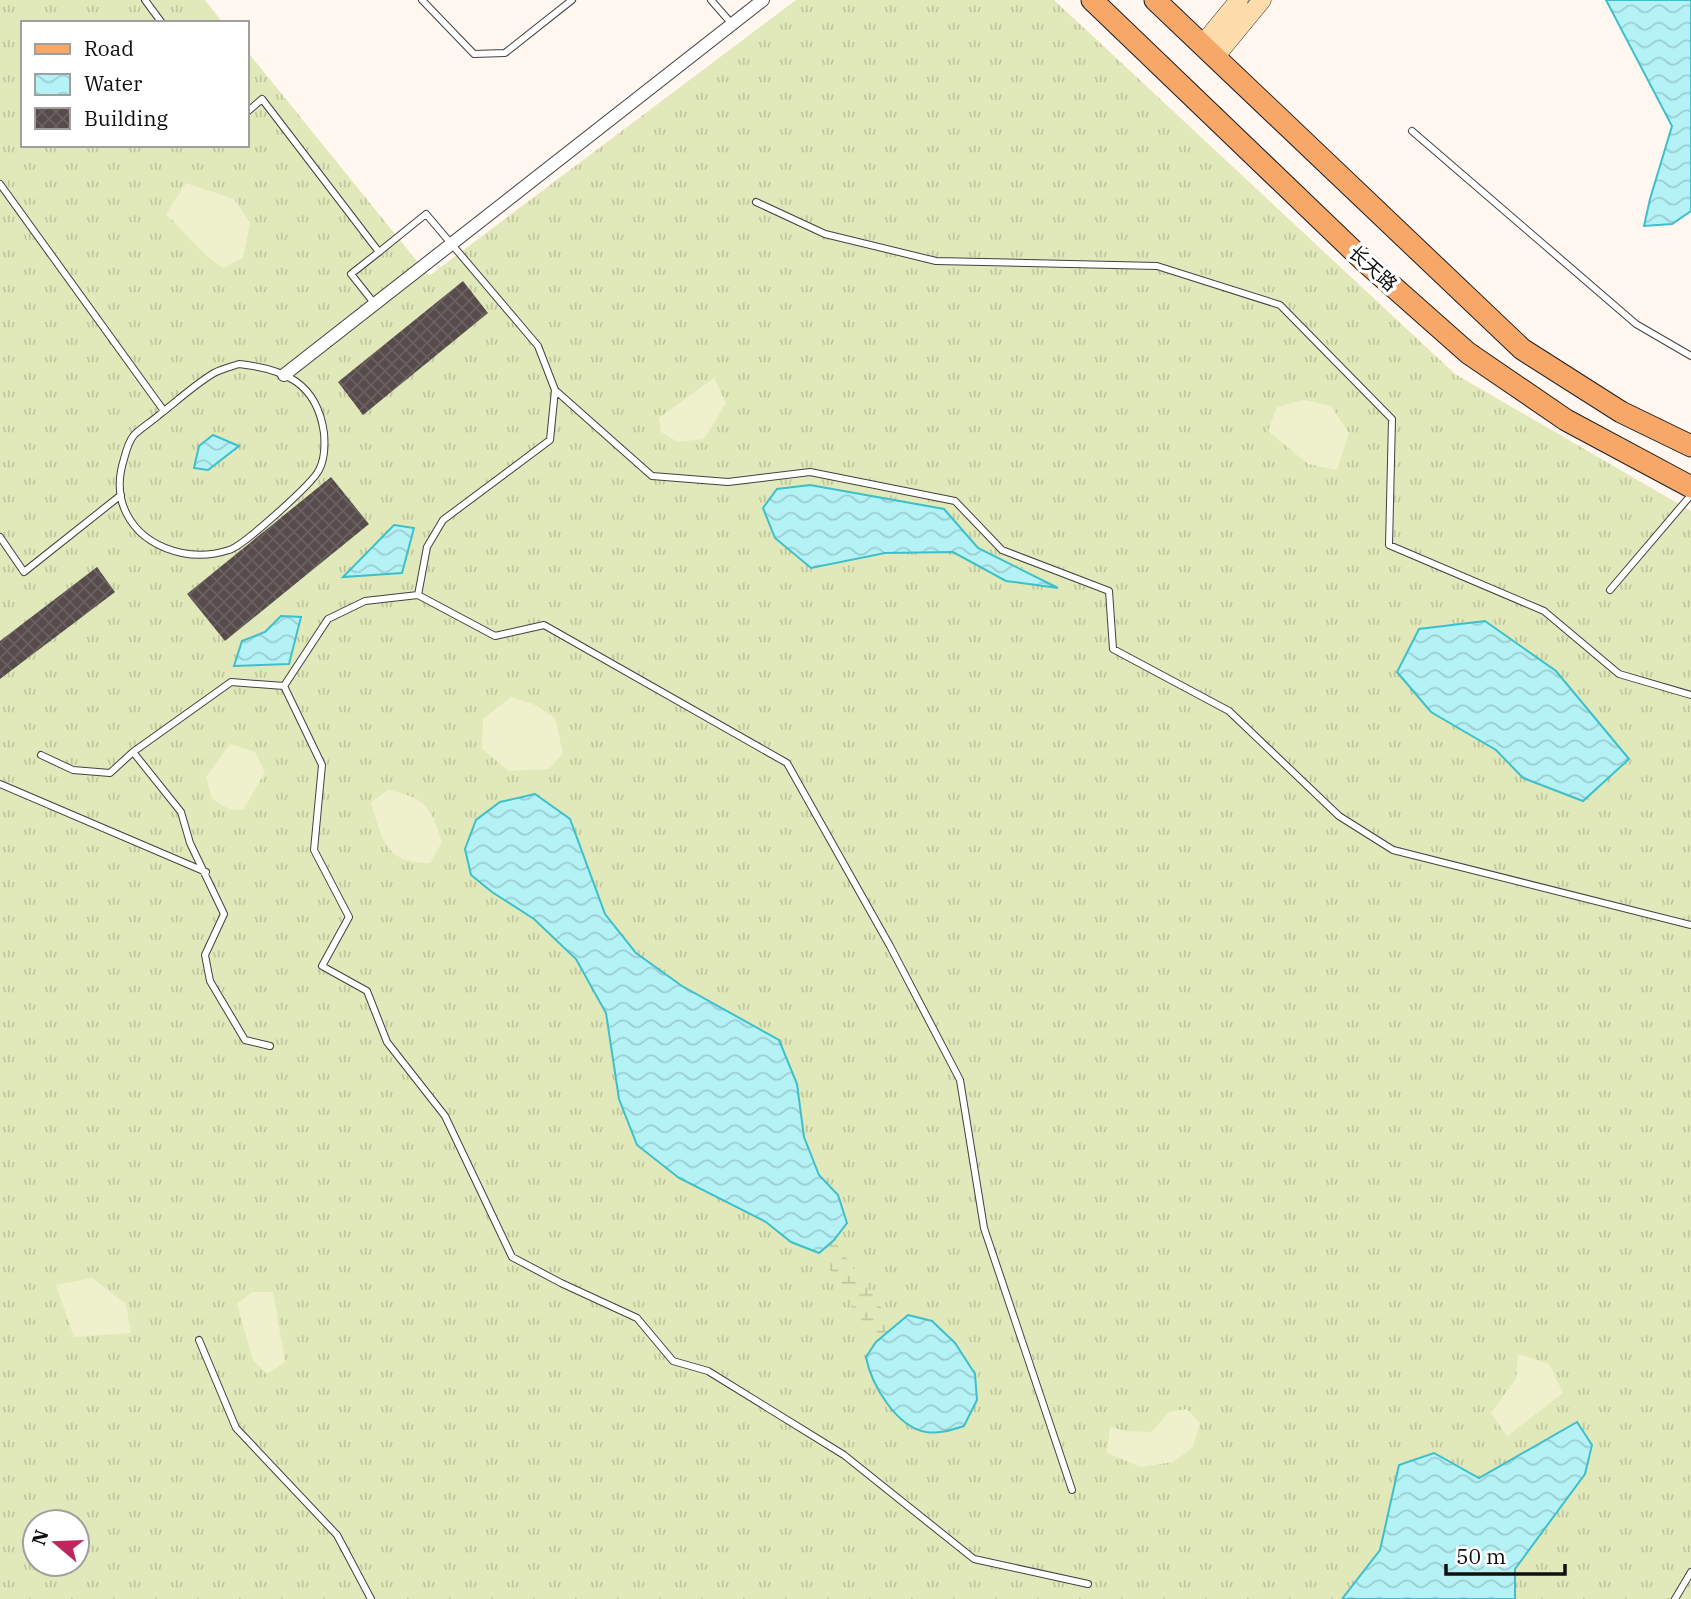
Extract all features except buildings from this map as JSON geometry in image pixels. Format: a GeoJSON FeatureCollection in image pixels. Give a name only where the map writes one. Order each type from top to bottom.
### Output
{"type":"FeatureCollection","features":[{"type":"Feature","properties":{"kind":"main road","name":"长天路"},"geometry":{"type":"LineString","coordinates":[[1092,0],[1363,261],[1468,353],[1566,420],[1691,487]]}},
{"type":"Feature","properties":{"kind":"main road"},"geometry":{"type":"LineString","coordinates":[[1154,0],[1522,349],[1621,412],[1691,446]]}},
{"type":"Feature","properties":{"kind":"main road"},"geometry":{"type":"LineString","coordinates":[[1209,51],[1239,0]]}},
{"type":"Feature","properties":{"kind":"main road"},"geometry":{"type":"LineString","coordinates":[[1209,51],[1262,0]]}},
{"type":"Feature","properties":{"kind":"street"},"geometry":{"type":"LineString","coordinates":[[284,375],[763,0]]}},
{"type":"Feature","properties":{"kind":"lane"},"geometry":{"type":"LineString","coordinates":[[145,0],[161,21]]}},
{"type":"Feature","properties":{"kind":"lane"},"geometry":{"type":"LineString","coordinates":[[422,0],[474,54],[505,53],[572,0]]}},
{"type":"Feature","properties":{"kind":"lane"},"geometry":{"type":"LineString","coordinates":[[711,0],[732,24]]}},
{"type":"Feature","properties":{"kind":"lane"},"geometry":{"type":"LineString","coordinates":[[248,110],[262,99],[379,251]]}},
{"type":"Feature","properties":{"kind":"lane"},"geometry":{"type":"LineString","coordinates":[[1412,131],[1636,324],[1691,356]]}},
{"type":"Feature","properties":{"kind":"lane"},"geometry":{"type":"LineString","coordinates":[[0,184],[164,411]]}},
{"type":"Feature","properties":{"kind":"lane"},"geometry":{"type":"LineString","coordinates":[[756,202],[825,234],[936,261],[1157,266],[1280,305],[1392,419],[1389,545],[1544,611],[1619,674],[1691,695]]}},
{"type":"Feature","properties":{"kind":"lane"},"geometry":{"type":"LineString","coordinates":[[374,303],[351,274],[426,214],[538,346],[555,390],[550,440],[443,520],[427,547],[418,595]]}},
{"type":"Feature","properties":{"kind":"lane"},"geometry":{"type":"LineString","coordinates":[[239,364],[263,367],[284,375],[311,394],[322,417],[326,445],[320,469],[299,492],[232,550],[189,554],[149,542],[125,514],[121,495],[120,472],[133,437],[216,372],[239,364]]}},
{"type":"Feature","properties":{"kind":"lane"},"geometry":{"type":"LineString","coordinates":[[555,390],[652,476],[728,481],[810,472],[955,501],[1002,550],[1109,591],[1113,649],[1228,711],[1339,816],[1392,850],[1691,925]]}},
{"type":"Feature","properties":{"kind":"lane"},"geometry":{"type":"LineString","coordinates":[[0,537],[24,572],[121,495]]}},
{"type":"Feature","properties":{"kind":"lane"},"geometry":{"type":"LineString","coordinates":[[1610,590],[1691,495]]}},
{"type":"Feature","properties":{"kind":"lane"},"geometry":{"type":"LineString","coordinates":[[284,686],[328,619],[365,601],[418,595],[495,636],[544,625],[787,763],[890,946],[960,1080],[984,1228],[1072,1490]]}},
{"type":"Feature","properties":{"kind":"lane"},"geometry":{"type":"LineString","coordinates":[[41,755],[73,770],[110,773],[133,752],[231,682],[284,686]]}},
{"type":"Feature","properties":{"kind":"lane"},"geometry":{"type":"LineString","coordinates":[[284,686],[322,765],[314,850],[349,916],[322,966],[367,990],[387,1042],[445,1116],[513,1257],[561,1283],[637,1318],[673,1361],[708,1371],[844,1454],[974,1559],[1088,1584]]}},
{"type":"Feature","properties":{"kind":"lane"},"geometry":{"type":"LineString","coordinates":[[133,752],[181,811],[190,844],[206,872],[224,914],[205,955],[210,981],[245,1040],[270,1046]]}},
{"type":"Feature","properties":{"kind":"lane"},"geometry":{"type":"LineString","coordinates":[[0,784],[206,872]]}},
{"type":"Feature","properties":{"kind":"lane"},"geometry":{"type":"LineString","coordinates":[[199,1340],[236,1428],[337,1535],[371,1599]]}},
{"type":"Feature","properties":{"kind":"lane"},"geometry":{"type":"LineString","coordinates":[[1675,1599],[1691,1572]]}},
{"type":"Feature","properties":{"kind":"green space"},"geometry":{"type":"Polygon","coordinates":[[[0,0],[205,0],[221,21],[21,21],[21,147],[248,147],[248,52],[429,276],[796,0],[1054,0],[1455,374],[1691,511],[1691,1599],[0,1599],[0,0]]]}},
{"type":"Feature","properties":{"kind":"green space"},"geometry":{"type":"Polygon","coordinates":[[[186,183],[234,199],[250,223],[243,258],[223,268],[207,256],[166,214],[186,183]]]}},
{"type":"Feature","properties":{"kind":"green space"},"geometry":{"type":"Polygon","coordinates":[[[714,378],[726,403],[704,439],[678,442],[661,432],[659,418],[714,378]]]}},
{"type":"Feature","properties":{"kind":"green space"},"geometry":{"type":"Polygon","coordinates":[[[1304,400],[1331,406],[1349,433],[1337,470],[1308,464],[1268,431],[1277,407],[1304,400]]]}},
{"type":"Feature","properties":{"kind":"green space"},"geometry":{"type":"Polygon","coordinates":[[[511,697],[533,704],[555,718],[563,753],[549,769],[509,771],[482,749],[483,719],[511,697]]]}},
{"type":"Feature","properties":{"kind":"green space"},"geometry":{"type":"Polygon","coordinates":[[[230,744],[255,752],[265,772],[243,810],[229,809],[212,799],[206,777],[230,744]]]}},
{"type":"Feature","properties":{"kind":"green space"},"geometry":{"type":"Polygon","coordinates":[[[388,790],[419,801],[430,812],[442,842],[430,863],[403,859],[387,846],[382,838],[371,802],[388,790]]]}},
{"type":"Feature","properties":{"kind":"green space"},"geometry":{"type":"Polygon","coordinates":[[[834,1240],[894,1326],[876,1342],[819,1253],[834,1240]]]}},
{"type":"Feature","properties":{"kind":"green space"},"geometry":{"type":"Polygon","coordinates":[[[92,1278],[126,1304],[131,1333],[74,1337],[56,1285],[92,1278]]]}},
{"type":"Feature","properties":{"kind":"green space"},"geometry":{"type":"Polygon","coordinates":[[[252,1292],[273,1292],[285,1362],[267,1374],[253,1360],[237,1304],[252,1292]]]}},
{"type":"Feature","properties":{"kind":"green space"},"geometry":{"type":"Polygon","coordinates":[[[1518,1354],[1549,1364],[1563,1393],[1507,1436],[1491,1413],[1516,1379],[1518,1354]]]}},
{"type":"Feature","properties":{"kind":"green space"},"geometry":{"type":"Polygon","coordinates":[[[1187,1409],[1200,1423],[1193,1447],[1173,1462],[1141,1467],[1107,1453],[1110,1427],[1125,1431],[1152,1432],[1169,1412],[1187,1409]]]}},
{"type":"Feature","properties":{"kind":"water"},"geometry":{"type":"Polygon","coordinates":[[[1606,0],[1691,0],[1691,211],[1672,224],[1644,226],[1672,126],[1606,0]]]}},
{"type":"Feature","properties":{"kind":"water"},"geometry":{"type":"Polygon","coordinates":[[[213,435],[239,446],[208,470],[194,468],[199,446],[213,435]]]}},
{"type":"Feature","properties":{"kind":"water"},"geometry":{"type":"Polygon","coordinates":[[[810,485],[944,509],[978,548],[1058,588],[1006,581],[953,552],[885,553],[811,568],[775,538],[763,508],[777,489],[810,485]]]}},
{"type":"Feature","properties":{"kind":"water"},"geometry":{"type":"Polygon","coordinates":[[[394,525],[414,528],[402,573],[343,577],[394,525]]]}},
{"type":"Feature","properties":{"kind":"water"},"geometry":{"type":"Polygon","coordinates":[[[281,616],[301,617],[289,664],[234,666],[242,641],[265,632],[281,616]]]}},
{"type":"Feature","properties":{"kind":"water"},"geometry":{"type":"Polygon","coordinates":[[[1485,621],[1556,671],[1629,759],[1583,801],[1523,778],[1496,750],[1431,712],[1397,672],[1419,629],[1485,621]]]}},
{"type":"Feature","properties":{"kind":"water"},"geometry":{"type":"Polygon","coordinates":[[[535,794],[570,819],[605,914],[636,953],[682,986],[779,1040],[797,1084],[804,1137],[819,1175],[838,1195],[847,1223],[819,1253],[791,1242],[766,1222],[679,1178],[637,1145],[619,1099],[606,1013],[576,959],[534,919],[471,875],[465,849],[476,820],[500,802],[535,794]]]}},
{"type":"Feature","properties":{"kind":"water"},"geometry":{"type":"Polygon","coordinates":[[[908,1315],[932,1321],[955,1343],[975,1374],[977,1400],[964,1426],[936,1432],[915,1428],[895,1413],[879,1391],[866,1357],[876,1342],[908,1315]]]}},
{"type":"Feature","properties":{"kind":"water"},"geometry":{"type":"Polygon","coordinates":[[[1577,1422],[1592,1445],[1585,1474],[1515,1569],[1515,1599],[1342,1599],[1380,1550],[1399,1465],[1434,1453],[1479,1478],[1577,1422]]]}}]}
